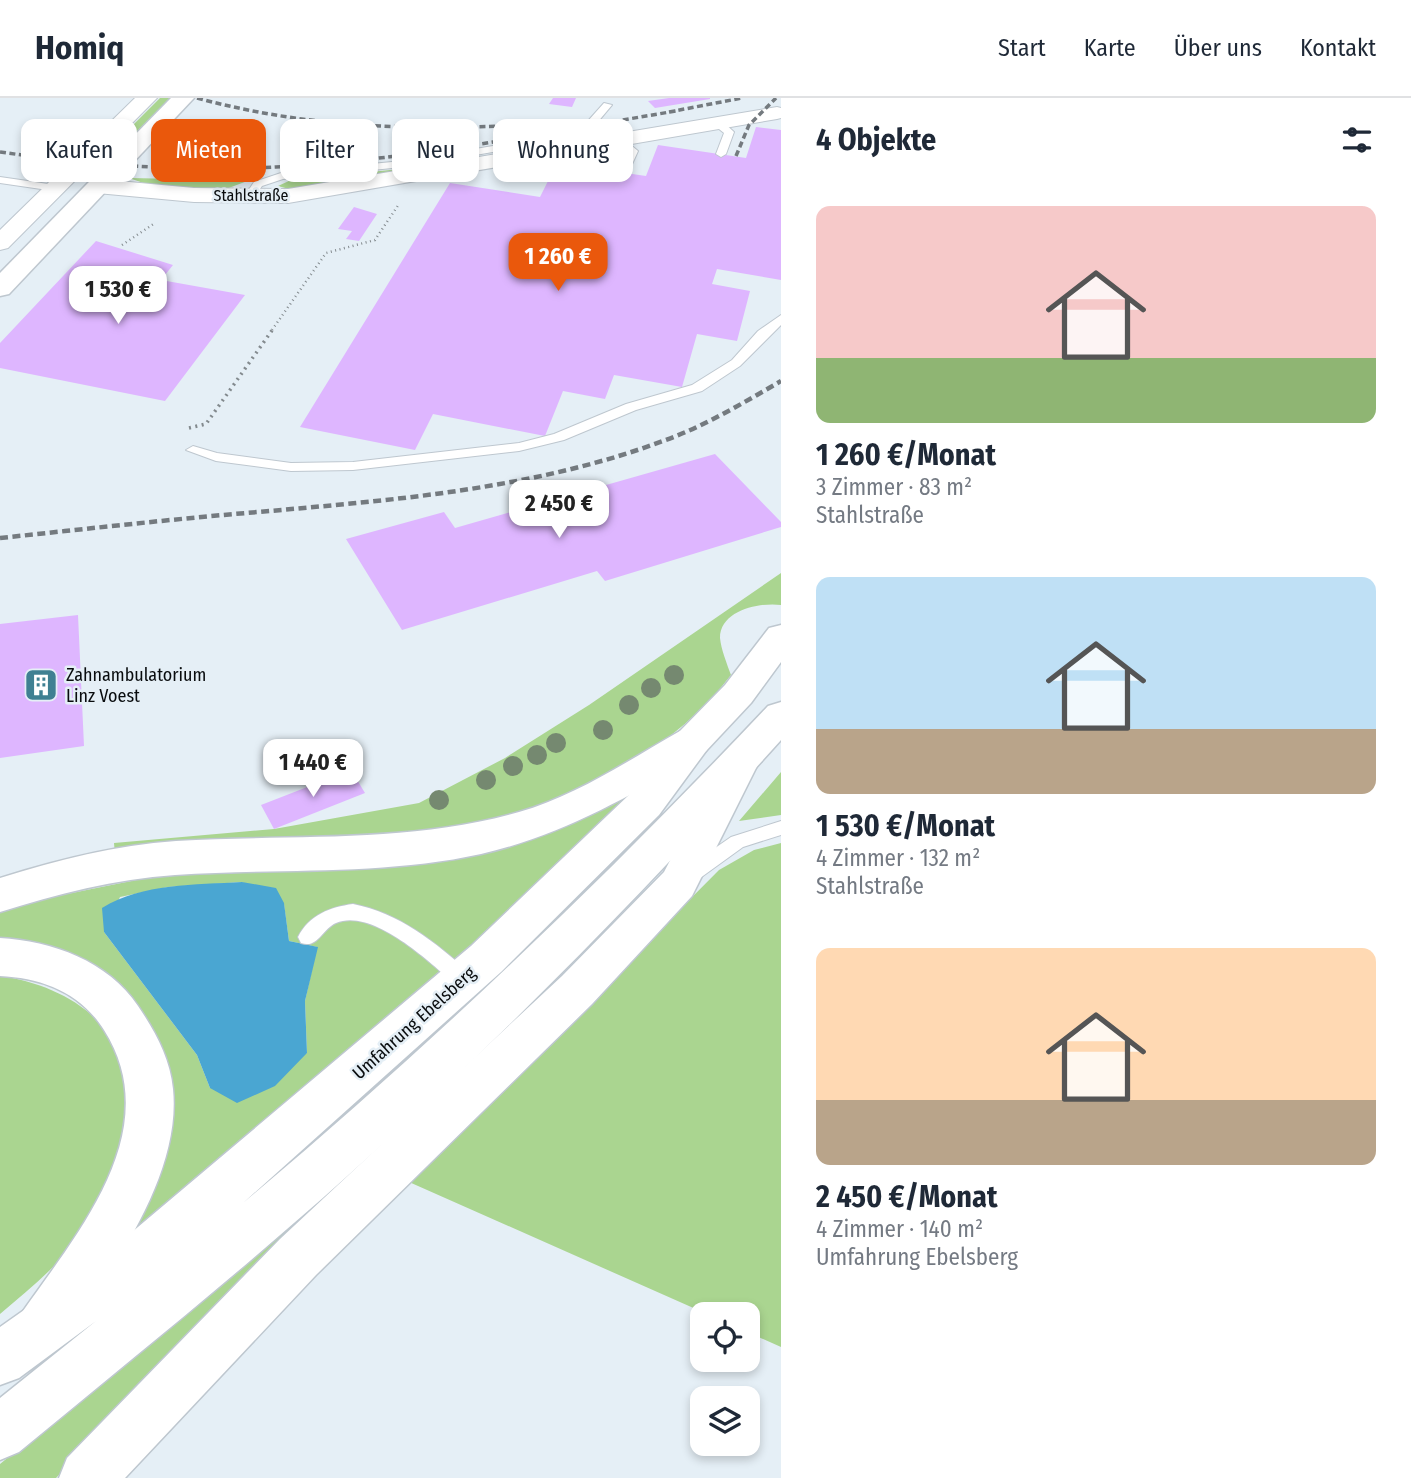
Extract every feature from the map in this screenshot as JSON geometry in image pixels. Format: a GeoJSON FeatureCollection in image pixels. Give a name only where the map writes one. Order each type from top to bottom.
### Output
{"type":"FeatureCollection","features":[{"type":"Feature","properties":{"kind":"main road"},"geometry":{"type":"LineString","coordinates":[[0,288],[183,98]]}},
{"type":"Feature","properties":{"kind":"main road","name":"Umfahrung Ebelsberg"},"geometry":{"type":"LineString","coordinates":[[0,1359],[137,1261],[302,1122],[463,979],[645,804],[694,741],[738,694],[781,637]]}},
{"type":"Feature","properties":{"kind":"main road"},"geometry":{"type":"LineString","coordinates":[[0,1433],[165,1301],[330,1160],[514,989],[741,760],[781,716]]}},
{"type":"Feature","properties":{"kind":"main road"},"geometry":{"type":"LineString","coordinates":[[0,895],[106,867],[174,858],[437,845],[519,828],[585,802],[694,741]]}},
{"type":"Feature","properties":{"kind":"main road"},"geometry":{"type":"LineString","coordinates":[[87,1478],[298,1257],[577,990],[678,884],[741,760]]}},
{"type":"Feature","properties":{"kind":"main road"},"geometry":{"type":"LineString","coordinates":[[0,957],[20,957],[58,969],[96,988],[122,1016],[134,1039],[150,1089],[149,1133],[136,1175],[113,1222],[41,1329]]}},
{"type":"Feature","properties":{"kind":"street"},"geometry":{"type":"LineString","coordinates":[[0,243],[146,98]]}},
{"type":"Feature","properties":{"kind":"street","name":"Stahlstraße"},"geometry":{"type":"LineString","coordinates":[[633,138],[780,112]]}},
{"type":"Feature","properties":{"kind":"street","name":"Stahlstraße"},"geometry":{"type":"LineString","coordinates":[[97,186],[249,197],[288,196],[493,162]]}},
{"type":"Feature","properties":{"kind":"lane"},"geometry":{"type":"LineString","coordinates":[[249,197],[258,184],[281,176],[412,163],[582,134],[590,129],[597,115],[607,105]]}},
{"type":"Feature","properties":{"kind":"lane"},"geometry":{"type":"LineString","coordinates":[[718,123],[729,132],[721,154]]}},
{"type":"Feature","properties":{"kind":"lane"},"geometry":{"type":"LineString","coordinates":[[0,180],[55,188]]}},
{"type":"Feature","properties":{"kind":"lane"},"geometry":{"type":"LineString","coordinates":[[193,450],[251,463],[303,467],[353,466],[519,447],[559,437],[649,401],[697,388],[736,363],[762,334],[781,319]]}},
{"type":"Feature","properties":{"kind":"lane"},"geometry":{"type":"LineString","coordinates":[[678,884],[737,842],[781,828]]}},
{"type":"Feature","properties":{"kind":"lane"},"geometry":{"type":"LineString","coordinates":[[308,937],[322,922],[339,913],[382,919],[438,957],[463,979]]}},
{"type":"Feature","properties":{"kind":"path"},"geometry":{"type":"LineString","coordinates":[[189,428],[206,424],[326,253],[375,240],[398,204]]}},
{"type":"Feature","properties":{"kind":"path"},"geometry":{"type":"LineString","coordinates":[[122,245],[155,223]]}},
{"type":"Feature","properties":{"kind":"green space"},"geometry":{"type":"Polygon","coordinates":[[[160,98],[173,98],[137,135],[137,121],[160,98]]]}},
{"type":"Feature","properties":{"kind":"green space"},"geometry":{"type":"Polygon","coordinates":[[[392,170],[392,172],[378,174],[378,171],[392,170]]]}},
{"type":"Feature","properties":{"kind":"green space"},"geometry":{"type":"Polygon","coordinates":[[[137,178],[151,178],[151,182],[245,182],[226,189],[152,186],[137,181],[137,178]]]}},
{"type":"Feature","properties":{"kind":"green space"},"geometry":{"type":"Polygon","coordinates":[[[287,182],[332,182],[289,189],[278,186],[287,182]]]}},
{"type":"Feature","properties":{"kind":"green space"},"geometry":{"type":"Polygon","coordinates":[[[781,573],[781,605],[763,605],[743,610],[734,614],[722,628],[720,638],[731,675],[704,706],[673,734],[639,758],[564,798],[484,825],[431,836],[115,855],[114,843],[274,829],[419,803],[505,758],[589,705],[781,573]]]}},
{"type":"Feature","properties":{"kind":"green space"},"geometry":{"type":"Polygon","coordinates":[[[664,768],[529,898],[107,1262],[148,1022],[0,944],[0,911],[47,898],[146,878],[238,871],[356,870],[462,857],[593,814],[664,768]],[[242,882],[168,887],[120,897],[104,932],[197,1055],[210,1088],[307,1053],[305,1001],[317,947],[289,941],[284,904],[242,882]]]}},
{"type":"Feature","properties":{"kind":"green space"},"geometry":{"type":"Polygon","coordinates":[[[781,772],[781,815],[739,821],[781,772]]]}},
{"type":"Feature","properties":{"kind":"green space"},"geometry":{"type":"Polygon","coordinates":[[[781,843],[781,1347],[760,1338],[760,1302],[690,1302],[690,1306],[409,1182],[719,870],[754,850],[781,843]]]}},
{"type":"Feature","properties":{"kind":"green space"},"geometry":{"type":"Polygon","coordinates":[[[0,976],[30,982],[58,993],[83,1008],[104,1026],[119,1048],[130,1074],[133,1103],[126,1146],[92,1223],[57,1263],[0,1314],[0,976]]]}},
{"type":"Feature","properties":{"kind":"green space"},"geometry":{"type":"Polygon","coordinates":[[[368,1154],[56,1478],[0,1478],[0,1464],[129,1359],[368,1154]]]}},
{"type":"Feature","properties":{"kind":"water"},"geometry":{"type":"Polygon","coordinates":[[[242,882],[276,888],[284,903],[289,941],[318,947],[305,1001],[307,1053],[275,1086],[237,1103],[210,1088],[197,1055],[104,932],[102,908],[118,900],[152,890],[242,882]]]}},
{"type":"Feature","properties":{"kind":"building"},"geometry":{"type":"Polygon","coordinates":[[[553,98],[576,98],[572,107],[549,104],[553,98]]]}},
{"type":"Feature","properties":{"kind":"building"},"geometry":{"type":"Polygon","coordinates":[[[669,98],[710,99],[655,108],[648,101],[669,98]]]}},
{"type":"Feature","properties":{"kind":"building"},"geometry":{"type":"Polygon","coordinates":[[[756,127],[781,130],[781,280],[717,269],[712,284],[750,291],[737,341],[697,334],[682,387],[614,375],[605,399],[563,391],[545,436],[433,414],[415,450],[300,427],[450,183],[540,197],[548,182],[633,182],[633,174],[646,176],[658,145],[746,158],[756,127]]]}},
{"type":"Feature","properties":{"kind":"building"},"geometry":{"type":"Polygon","coordinates":[[[354,207],[377,214],[359,241],[346,239],[352,231],[338,229],[354,207]]]}},
{"type":"Feature","properties":{"kind":"building"},"geometry":{"type":"Polygon","coordinates":[[[96,241],[173,265],[161,280],[245,295],[165,401],[0,368],[0,343],[96,241]]]}},
{"type":"Feature","properties":{"kind":"building"},"geometry":{"type":"Polygon","coordinates":[[[715,454],[781,522],[781,527],[605,581],[597,571],[402,630],[346,539],[444,512],[455,528],[715,454]]]}},
{"type":"Feature","properties":{"kind":"building","name":"Zahnambulatorium Linz Voest"},"geometry":{"type":"Polygon","coordinates":[[[78,615],[84,746],[0,758],[0,624],[78,615]]]}},
{"type":"Feature","properties":{"kind":"building"},"geometry":{"type":"Polygon","coordinates":[[[351,770],[365,793],[274,829],[261,805],[351,770]]]}},
{"type":"Feature","properties":{"kind":"railway"},"geometry":{"type":"LineString","coordinates":[[197,98],[325,122],[410,127],[493,126]]}},
{"type":"Feature","properties":{"kind":"railway"},"geometry":{"type":"LineString","coordinates":[[669,112],[742,98]]}},
{"type":"Feature","properties":{"kind":"railway"},"geometry":{"type":"LineString","coordinates":[[736,156],[749,125],[776,98]]}},
{"type":"Feature","properties":{"kind":"railway"},"geometry":{"type":"LineString","coordinates":[[0,152],[137,166],[206,169],[276,167],[426,152],[676,111]]}},
{"type":"Feature","properties":{"kind":"railway"},"geometry":{"type":"LineString","coordinates":[[0,538],[412,497],[565,471],[679,435],[781,381]]}},
{"type":"Feature","properties":{"kind":"place","name":"Zahnambulatorium Linz Voest"},"geometry":{"type":"Point","coordinates":[41,685]}}]}
